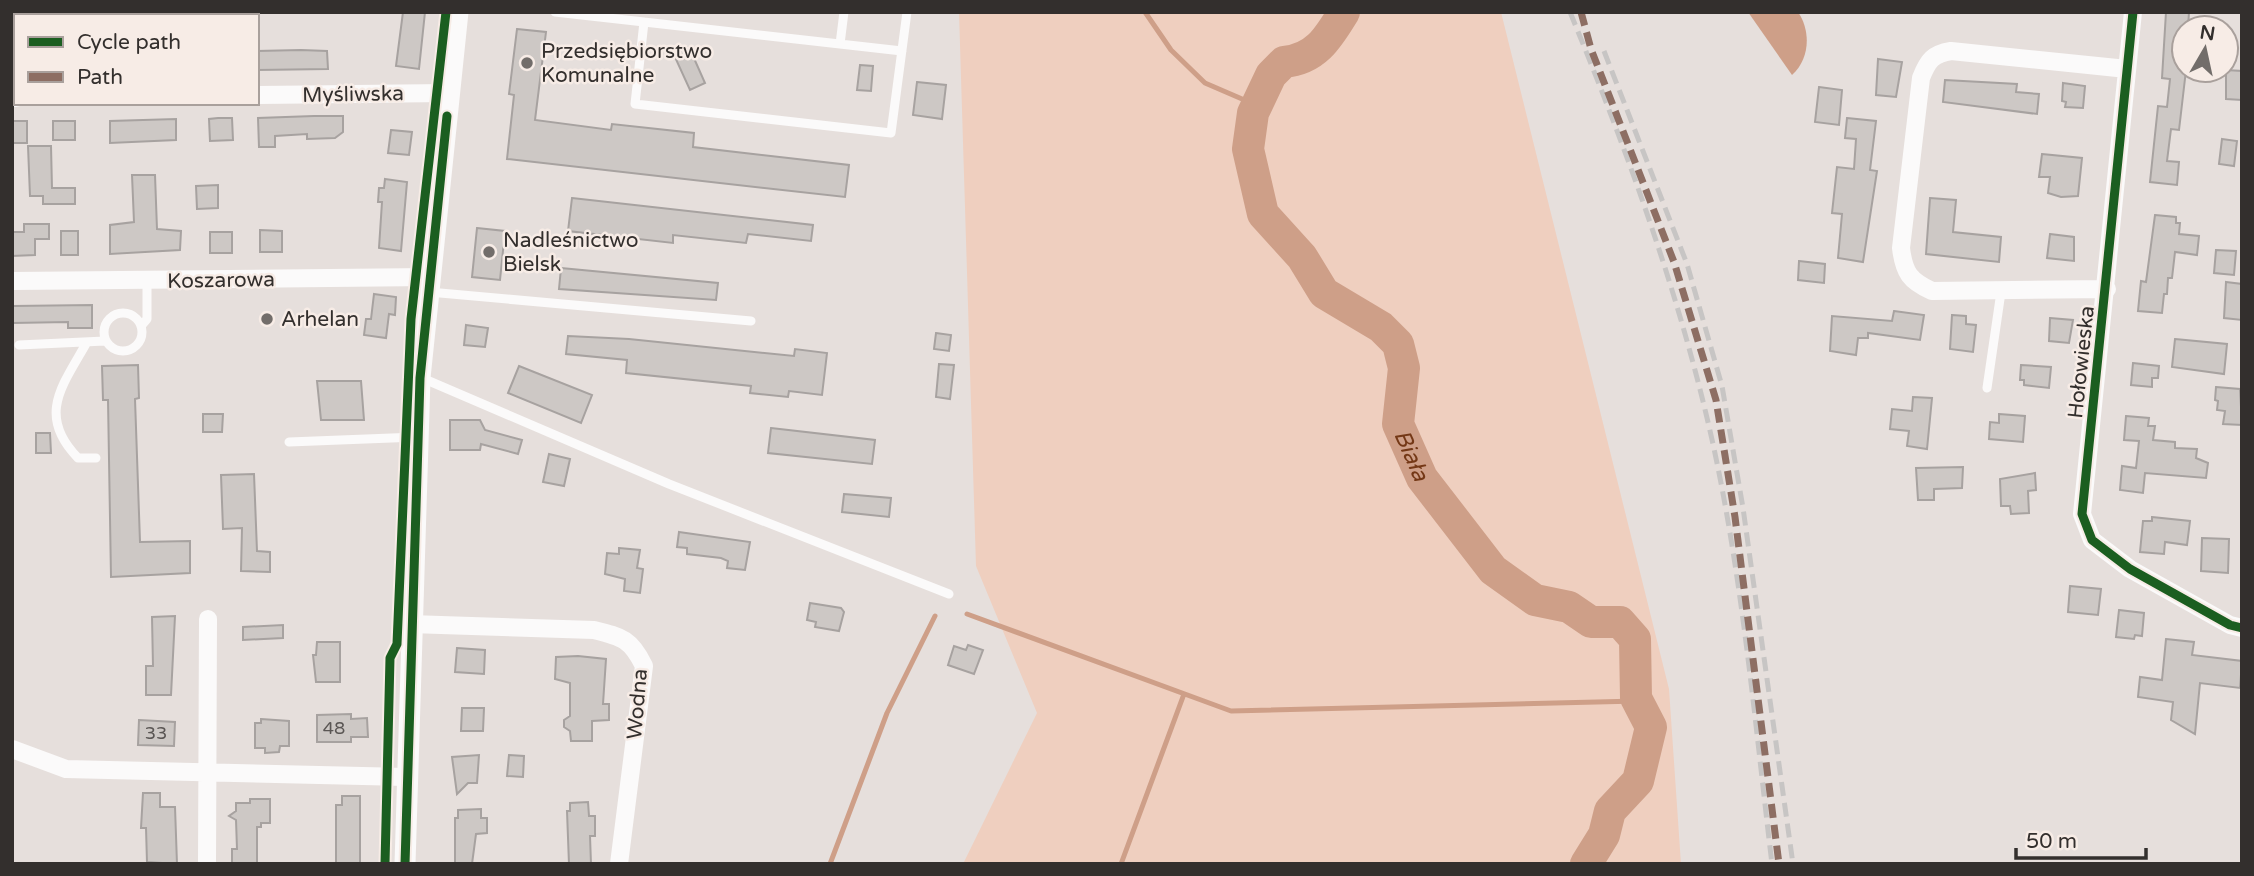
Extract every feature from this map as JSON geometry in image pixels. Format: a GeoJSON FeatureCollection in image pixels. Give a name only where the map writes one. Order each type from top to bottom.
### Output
{"type":"FeatureCollection","features":[{"type":"Feature","properties":{"kind":"street"},"geometry":{"type":"LineString","coordinates":[[405,864],[410,624],[420,378],[458,12]]}},
{"type":"Feature","properties":{"kind":"street","name":"Hołowieska"},"geometry":{"type":"LineString","coordinates":[[2133,12],[2107,289],[2082,514],[2092,540],[2130,569],[2230,625],[2242,628]]}},
{"type":"Feature","properties":{"kind":"street","name":"Hołowieska"},"geometry":{"type":"LineString","coordinates":[[2107,289],[1932,291],[1913,282],[1904,270],[1901,248],[1921,78],[1927,62],[1935,54],[1951,51],[2127,69]]}},
{"type":"Feature","properties":{"kind":"street","name":"Myśliwska"},"geometry":{"type":"LineString","coordinates":[[259,95],[449,93]]}},
{"type":"Feature","properties":{"kind":"street","name":"Koszarowa"},"geometry":{"type":"LineString","coordinates":[[12,281],[430,284]]}},
{"type":"Feature","properties":{"kind":"street"},"geometry":{"type":"LineString","coordinates":[[207,864],[208,619]]}},
{"type":"Feature","properties":{"kind":"street","name":"Wodna"},"geometry":{"type":"LineString","coordinates":[[410,624],[594,630],[619,637],[635,646],[644,666],[619,864]]}},
{"type":"Feature","properties":{"kind":"street"},"geometry":{"type":"LineString","coordinates":[[12,749],[66,769],[406,777]]}},
{"type":"Feature","properties":{"kind":"lane"},"geometry":{"type":"LineString","coordinates":[[555,12],[902,51]]}},
{"type":"Feature","properties":{"kind":"lane"},"geometry":{"type":"LineString","coordinates":[[840,44],[844,12]]}},
{"type":"Feature","properties":{"kind":"lane"},"geometry":{"type":"LineString","coordinates":[[644,22],[635,104],[891,133],[907,12]]}},
{"type":"Feature","properties":{"kind":"lane"},"geometry":{"type":"LineString","coordinates":[[19,345],[105,341],[117,351],[131,350],[141,340],[142,326],[147,319],[147,281]]}},
{"type":"Feature","properties":{"kind":"lane"},"geometry":{"type":"LineString","coordinates":[[430,284],[751,321]]}},
{"type":"Feature","properties":{"kind":"lane"},"geometry":{"type":"LineString","coordinates":[[1987,388],[2001,292]]}},
{"type":"Feature","properties":{"kind":"lane"},"geometry":{"type":"LineString","coordinates":[[105,341],[105,325],[117,313],[132,315],[142,326]]}},
{"type":"Feature","properties":{"kind":"lane"},"geometry":{"type":"LineString","coordinates":[[87,342],[56,399],[55,422],[64,444],[78,458],[96,458]]}},
{"type":"Feature","properties":{"kind":"lane"},"geometry":{"type":"LineString","coordinates":[[420,378],[669,484],[949,594]]}},
{"type":"Feature","properties":{"kind":"lane"},"geometry":{"type":"LineString","coordinates":[[289,442],[417,437]]}},
{"type":"Feature","properties":{"kind":"shaded area"},"geometry":{"type":"Polygon","coordinates":[[[959,12],[1501,12],[1669,689],[1681,864],[963,864],[1037,713],[976,566],[959,12]]]}},
{"type":"Feature","properties":{"kind":"shaded area"},"geometry":{"type":"Polygon","coordinates":[[[1748,12],[1798,12],[1805,28],[1807,45],[1802,61],[1792,75],[1748,12]]]}},
{"type":"Feature","properties":{"kind":"building"},"geometry":{"type":"Polygon","coordinates":[[[403,12],[425,12],[419,69],[396,66],[403,12]]]}},
{"type":"Feature","properties":{"kind":"building"},"geometry":{"type":"Polygon","coordinates":[[[2166,12],[2189,12],[2170,14],[2170,79],[2162,78],[2166,12]]]}},
{"type":"Feature","properties":{"kind":"building"},"geometry":{"type":"Polygon","coordinates":[[[517,29],[546,32],[535,120],[611,130],[612,124],[694,133],[693,147],[849,165],[845,197],[507,159],[514,95],[509,94],[517,29]]]}},
{"type":"Feature","properties":{"kind":"building"},"geometry":{"type":"Polygon","coordinates":[[[689,47],[705,83],[690,90],[674,55],[689,47]]]}},
{"type":"Feature","properties":{"kind":"building"},"geometry":{"type":"Polygon","coordinates":[[[259,51],[327,51],[328,69],[259,70],[259,51]]]}},
{"type":"Feature","properties":{"kind":"building"},"geometry":{"type":"Polygon","coordinates":[[[1878,59],[1902,62],[1896,97],[1876,95],[1878,59]]]}},
{"type":"Feature","properties":{"kind":"building"},"geometry":{"type":"Polygon","coordinates":[[[860,65],[873,66],[871,91],[857,90],[860,65]]]}},
{"type":"Feature","properties":{"kind":"building"},"geometry":{"type":"Polygon","coordinates":[[[2242,71],[2242,100],[2226,99],[2226,84],[2240,84],[2242,71]]]}},
{"type":"Feature","properties":{"kind":"building"},"geometry":{"type":"Polygon","coordinates":[[[2170,79],[2170,84],[2184,84],[2179,130],[2171,129],[2167,161],[2179,162],[2177,185],[2150,182],[2158,106],[2167,107],[2170,79]]]}},
{"type":"Feature","properties":{"kind":"building"},"geometry":{"type":"Polygon","coordinates":[[[1945,80],[2017,84],[2016,92],[2039,94],[2037,114],[1943,102],[1945,80]]]}},
{"type":"Feature","properties":{"kind":"building"},"geometry":{"type":"Polygon","coordinates":[[[917,82],[946,85],[942,119],[913,115],[917,82]]]}},
{"type":"Feature","properties":{"kind":"building"},"geometry":{"type":"Polygon","coordinates":[[[2063,83],[2085,86],[2083,108],[2065,107],[2066,102],[2062,101],[2063,83]]]}},
{"type":"Feature","properties":{"kind":"building"},"geometry":{"type":"Polygon","coordinates":[[[1819,87],[1842,90],[1839,125],[1815,122],[1819,87]]]}},
{"type":"Feature","properties":{"kind":"building"},"geometry":{"type":"Polygon","coordinates":[[[343,116],[343,132],[335,138],[307,139],[307,134],[275,136],[275,147],[259,147],[258,118],[343,116]]]}},
{"type":"Feature","properties":{"kind":"building"},"geometry":{"type":"Polygon","coordinates":[[[232,118],[233,140],[210,141],[209,119],[232,118]]]}},
{"type":"Feature","properties":{"kind":"building"},"geometry":{"type":"Polygon","coordinates":[[[1847,118],[1876,121],[1870,170],[1877,171],[1863,262],[1838,258],[1842,214],[1832,213],[1837,167],[1854,169],[1856,139],[1845,138],[1847,118]]]}},
{"type":"Feature","properties":{"kind":"building"},"geometry":{"type":"Polygon","coordinates":[[[176,119],[176,140],[110,143],[110,121],[176,119]]]}},
{"type":"Feature","properties":{"kind":"building"},"geometry":{"type":"Polygon","coordinates":[[[12,121],[27,121],[27,143],[12,143],[12,121]]]}},
{"type":"Feature","properties":{"kind":"building"},"geometry":{"type":"Polygon","coordinates":[[[53,121],[75,121],[75,140],[53,140],[53,121]]]}},
{"type":"Feature","properties":{"kind":"building"},"geometry":{"type":"Polygon","coordinates":[[[391,130],[412,132],[409,155],[388,153],[391,130]]]}},
{"type":"Feature","properties":{"kind":"building"},"geometry":{"type":"Polygon","coordinates":[[[2222,139],[2237,141],[2234,166],[2219,164],[2222,139]]]}},
{"type":"Feature","properties":{"kind":"building"},"geometry":{"type":"Polygon","coordinates":[[[28,146],[51,146],[52,188],[75,188],[75,204],[43,204],[43,196],[30,196],[28,146]]]}},
{"type":"Feature","properties":{"kind":"building"},"geometry":{"type":"Polygon","coordinates":[[[2042,154],[2082,158],[2078,196],[2061,197],[2048,193],[2050,177],[2039,177],[2042,154]]]}},
{"type":"Feature","properties":{"kind":"building"},"geometry":{"type":"Polygon","coordinates":[[[132,175],[155,175],[157,229],[181,231],[180,250],[110,254],[110,225],[134,222],[132,175]]]}},
{"type":"Feature","properties":{"kind":"building"},"geometry":{"type":"Polygon","coordinates":[[[385,179],[407,182],[401,251],[379,248],[382,202],[378,202],[379,188],[384,188],[385,179]]]}},
{"type":"Feature","properties":{"kind":"building"},"geometry":{"type":"Polygon","coordinates":[[[218,185],[218,208],[197,209],[196,186],[218,185]]]}},
{"type":"Feature","properties":{"kind":"building"},"geometry":{"type":"Polygon","coordinates":[[[572,198],[813,225],[811,241],[748,234],[746,243],[673,235],[673,243],[568,231],[572,198]]]}},
{"type":"Feature","properties":{"kind":"building"},"geometry":{"type":"Polygon","coordinates":[[[1930,198],[1956,200],[1953,232],[2001,237],[1999,262],[1926,254],[1930,198]]]}},
{"type":"Feature","properties":{"kind":"building"},"geometry":{"type":"Polygon","coordinates":[[[2155,215],[2176,217],[2176,223],[2180,223],[2179,234],[2199,236],[2197,255],[2175,252],[2172,278],[2168,278],[2162,313],[2138,311],[2141,281],[2146,282],[2155,215]]]}},
{"type":"Feature","properties":{"kind":"building"},"geometry":{"type":"Polygon","coordinates":[[[24,224],[49,224],[49,239],[35,239],[35,255],[12,256],[12,232],[24,232],[24,224]]]}},
{"type":"Feature","properties":{"kind":"building","name":"Nadleśnictwo Bielsk"},"geometry":{"type":"Polygon","coordinates":[[[477,228],[505,231],[500,280],[472,277],[477,228]]]}},
{"type":"Feature","properties":{"kind":"building"},"geometry":{"type":"Polygon","coordinates":[[[260,230],[282,231],[282,252],[260,252],[260,230]]]}},
{"type":"Feature","properties":{"kind":"building"},"geometry":{"type":"Polygon","coordinates":[[[61,231],[78,231],[78,255],[61,255],[61,231]]]}},
{"type":"Feature","properties":{"kind":"building"},"geometry":{"type":"Polygon","coordinates":[[[210,232],[232,232],[232,253],[210,253],[210,232]]]}},
{"type":"Feature","properties":{"kind":"building"},"geometry":{"type":"Polygon","coordinates":[[[2050,234],[2074,237],[2074,261],[2047,258],[2050,234]]]}},
{"type":"Feature","properties":{"kind":"building"},"geometry":{"type":"Polygon","coordinates":[[[2216,250],[2236,251],[2234,275],[2214,273],[2216,250]]]}},
{"type":"Feature","properties":{"kind":"building"},"geometry":{"type":"Polygon","coordinates":[[[1799,261],[1825,264],[1824,283],[1798,280],[1799,261]]]}},
{"type":"Feature","properties":{"kind":"building"},"geometry":{"type":"Polygon","coordinates":[[[561,268],[718,283],[716,300],[559,289],[561,268]]]}},
{"type":"Feature","properties":{"kind":"building"},"geometry":{"type":"Polygon","coordinates":[[[2226,282],[2242,284],[2242,320],[2224,318],[2226,282]]]}},
{"type":"Feature","properties":{"kind":"building"},"geometry":{"type":"Polygon","coordinates":[[[374,294],[396,297],[395,315],[389,314],[386,338],[364,335],[366,319],[371,319],[374,294]]]}},
{"type":"Feature","properties":{"kind":"building"},"geometry":{"type":"Polygon","coordinates":[[[92,305],[92,328],[68,328],[68,322],[13,323],[13,306],[92,305]]]}},
{"type":"Feature","properties":{"kind":"building"},"geometry":{"type":"Polygon","coordinates":[[[1894,311],[1924,315],[1920,340],[1868,333],[1868,338],[1858,338],[1856,355],[1830,351],[1832,316],[1892,321],[1894,311]]]}},
{"type":"Feature","properties":{"kind":"building"},"geometry":{"type":"Polygon","coordinates":[[[1952,315],[1966,316],[1966,324],[1976,325],[1973,352],[1950,349],[1952,315]]]}},
{"type":"Feature","properties":{"kind":"building"},"geometry":{"type":"Polygon","coordinates":[[[2050,318],[2073,320],[2069,343],[2049,341],[2050,318]]]}},
{"type":"Feature","properties":{"kind":"building"},"geometry":{"type":"Polygon","coordinates":[[[466,325],[488,328],[485,347],[464,345],[466,325]]]}},
{"type":"Feature","properties":{"kind":"building"},"geometry":{"type":"Polygon","coordinates":[[[936,333],[951,335],[949,351],[934,349],[936,333]]]}},
{"type":"Feature","properties":{"kind":"building"},"geometry":{"type":"Polygon","coordinates":[[[568,336],[629,339],[794,356],[795,349],[827,353],[822,395],[789,391],[788,397],[750,393],[751,386],[626,373],[627,360],[566,354],[568,336]]]}},
{"type":"Feature","properties":{"kind":"building"},"geometry":{"type":"Polygon","coordinates":[[[2175,339],[2227,344],[2224,374],[2172,367],[2175,339]]]}},
{"type":"Feature","properties":{"kind":"building"},"geometry":{"type":"Polygon","coordinates":[[[2133,363],[2159,366],[2158,378],[2152,378],[2152,387],[2131,385],[2133,363]]]}},
{"type":"Feature","properties":{"kind":"building"},"geometry":{"type":"Polygon","coordinates":[[[939,364],[954,365],[950,399],[936,397],[939,364]]]}},
{"type":"Feature","properties":{"kind":"building"},"geometry":{"type":"Polygon","coordinates":[[[138,365],[139,398],[135,399],[140,542],[190,541],[190,573],[111,577],[108,400],[103,400],[102,366],[138,365]]]}},
{"type":"Feature","properties":{"kind":"building"},"geometry":{"type":"Polygon","coordinates":[[[2021,365],[2051,367],[2049,388],[2024,385],[2024,380],[2020,380],[2021,365]]]}},
{"type":"Feature","properties":{"kind":"building"},"geometry":{"type":"Polygon","coordinates":[[[519,366],[592,395],[581,423],[508,393],[519,366]]]}},
{"type":"Feature","properties":{"kind":"building"},"geometry":{"type":"Polygon","coordinates":[[[317,381],[361,381],[364,420],[321,420],[317,381]]]}},
{"type":"Feature","properties":{"kind":"building"},"geometry":{"type":"Polygon","coordinates":[[[2216,387],[2240,389],[2242,425],[2223,424],[2225,411],[2217,410],[2216,387]]]}},
{"type":"Feature","properties":{"kind":"building"},"geometry":{"type":"Polygon","coordinates":[[[1913,397],[1932,398],[1927,449],[1907,446],[1909,431],[1890,429],[1892,409],[1912,411],[1913,397]]]}},
{"type":"Feature","properties":{"kind":"building"},"geometry":{"type":"Polygon","coordinates":[[[203,414],[223,414],[222,432],[203,432],[203,414]]]}},
{"type":"Feature","properties":{"kind":"building"},"geometry":{"type":"Polygon","coordinates":[[[1999,414],[2025,416],[2023,442],[1989,439],[1990,422],[1999,423],[1999,414]]]}},
{"type":"Feature","properties":{"kind":"building"},"geometry":{"type":"Polygon","coordinates":[[[2126,416],[2149,418],[2148,426],[2155,426],[2153,440],[2175,442],[2175,448],[2197,449],[2196,458],[2208,463],[2206,478],[2145,473],[2143,493],[2120,490],[2122,466],[2136,468],[2139,441],[2124,440],[2126,416]]]}},
{"type":"Feature","properties":{"kind":"building"},"geometry":{"type":"Polygon","coordinates":[[[450,420],[480,420],[485,430],[522,440],[518,454],[481,444],[480,450],[450,450],[450,420]]]}},
{"type":"Feature","properties":{"kind":"building"},"geometry":{"type":"Polygon","coordinates":[[[771,428],[875,440],[872,464],[768,453],[771,428]]]}},
{"type":"Feature","properties":{"kind":"building"},"geometry":{"type":"Polygon","coordinates":[[[36,433],[50,433],[51,453],[36,453],[36,433]]]}},
{"type":"Feature","properties":{"kind":"building"},"geometry":{"type":"Polygon","coordinates":[[[549,454],[570,459],[564,486],[543,482],[549,454]]]}},
{"type":"Feature","properties":{"kind":"building"},"geometry":{"type":"Polygon","coordinates":[[[1963,467],[1962,488],[1934,489],[1934,500],[1918,500],[1916,468],[1963,467]]]}},
{"type":"Feature","properties":{"kind":"building"},"geometry":{"type":"Polygon","coordinates":[[[2035,473],[2036,490],[2028,491],[2029,513],[2011,514],[2010,506],[2001,506],[2000,479],[2035,473]]]}},
{"type":"Feature","properties":{"kind":"building"},"geometry":{"type":"Polygon","coordinates":[[[254,474],[257,551],[270,552],[270,572],[241,571],[242,528],[223,529],[221,475],[254,474]]]}},
{"type":"Feature","properties":{"kind":"building"},"geometry":{"type":"Polygon","coordinates":[[[844,494],[891,498],[889,517],[842,512],[844,494]]]}},
{"type":"Feature","properties":{"kind":"building"},"geometry":{"type":"Polygon","coordinates":[[[2152,517],[2190,521],[2187,545],[2165,542],[2164,554],[2140,552],[2143,521],[2152,521],[2152,517]]]}},
{"type":"Feature","properties":{"kind":"building"},"geometry":{"type":"Polygon","coordinates":[[[679,532],[750,542],[745,570],[727,568],[728,561],[721,558],[687,554],[687,548],[677,547],[679,532]]]}},
{"type":"Feature","properties":{"kind":"building"},"geometry":{"type":"Polygon","coordinates":[[[2202,538],[2229,539],[2228,573],[2201,571],[2202,538]]]}},
{"type":"Feature","properties":{"kind":"building"},"geometry":{"type":"Polygon","coordinates":[[[619,548],[640,550],[637,568],[643,569],[640,593],[624,591],[625,579],[605,574],[607,553],[619,554],[619,548]]]}},
{"type":"Feature","properties":{"kind":"building"},"geometry":{"type":"Polygon","coordinates":[[[2070,586],[2101,589],[2098,615],[2068,612],[2070,586]]]}},
{"type":"Feature","properties":{"kind":"building"},"geometry":{"type":"Polygon","coordinates":[[[810,603],[841,608],[844,612],[839,631],[815,627],[816,622],[807,620],[810,603]]]}},
{"type":"Feature","properties":{"kind":"building"},"geometry":{"type":"Polygon","coordinates":[[[2119,610],[2144,613],[2142,636],[2135,635],[2134,639],[2116,637],[2119,610]]]}},
{"type":"Feature","properties":{"kind":"building"},"geometry":{"type":"Polygon","coordinates":[[[175,616],[171,695],[146,695],[146,666],[153,666],[152,617],[175,616]]]}},
{"type":"Feature","properties":{"kind":"building"},"geometry":{"type":"Polygon","coordinates":[[[283,625],[283,638],[243,640],[243,627],[283,625]]]}},
{"type":"Feature","properties":{"kind":"building"},"geometry":{"type":"Polygon","coordinates":[[[2166,639],[2194,642],[2192,655],[2242,661],[2240,688],[2200,683],[2195,734],[2171,720],[2173,702],[2138,697],[2140,677],[2162,680],[2166,639]]]}},
{"type":"Feature","properties":{"kind":"building"},"geometry":{"type":"Polygon","coordinates":[[[317,642],[340,642],[340,682],[316,682],[313,655],[316,655],[317,642]]]}},
{"type":"Feature","properties":{"kind":"building"},"geometry":{"type":"Polygon","coordinates":[[[968,645],[983,650],[974,674],[948,665],[954,646],[966,650],[968,645]]]}},
{"type":"Feature","properties":{"kind":"building"},"geometry":{"type":"Polygon","coordinates":[[[457,648],[485,650],[484,674],[455,672],[457,648]]]}},
{"type":"Feature","properties":{"kind":"building"},"geometry":{"type":"Polygon","coordinates":[[[556,657],[606,659],[603,704],[609,704],[609,720],[592,721],[592,741],[571,741],[570,731],[564,727],[564,720],[570,716],[570,683],[555,679],[556,657]]]}},
{"type":"Feature","properties":{"kind":"building"},"geometry":{"type":"Polygon","coordinates":[[[462,708],[484,708],[483,731],[461,731],[462,708]]]}},
{"type":"Feature","properties":{"kind":"building"},"geometry":{"type":"Polygon","coordinates":[[[351,714],[351,719],[367,718],[368,737],[351,737],[351,742],[317,742],[317,715],[351,714]]]}},
{"type":"Feature","properties":{"kind":"building"},"geometry":{"type":"Polygon","coordinates":[[[261,719],[289,721],[289,746],[280,746],[279,752],[265,753],[265,748],[255,748],[255,723],[261,723],[261,719]]]}},
{"type":"Feature","properties":{"kind":"building"},"geometry":{"type":"Polygon","coordinates":[[[139,720],[175,722],[174,746],[138,745],[139,720]]]}},
{"type":"Feature","properties":{"kind":"building"},"geometry":{"type":"Polygon","coordinates":[[[479,755],[477,783],[468,783],[457,794],[452,757],[479,755]]]}},
{"type":"Feature","properties":{"kind":"building"},"geometry":{"type":"Polygon","coordinates":[[[509,755],[524,756],[523,777],[507,776],[509,755]]]}},
{"type":"Feature","properties":{"kind":"building"},"geometry":{"type":"Polygon","coordinates":[[[143,793],[160,793],[160,807],[175,807],[177,864],[147,862],[146,828],[141,828],[143,793]]]}},
{"type":"Feature","properties":{"kind":"building"},"geometry":{"type":"Polygon","coordinates":[[[342,796],[360,796],[360,864],[336,864],[336,805],[342,805],[342,796]]]}},
{"type":"Feature","properties":{"kind":"building"},"geometry":{"type":"Polygon","coordinates":[[[250,799],[270,799],[270,823],[261,823],[261,827],[257,827],[257,864],[232,864],[232,849],[237,849],[236,820],[229,816],[236,811],[236,803],[250,803],[250,799]]]}},
{"type":"Feature","properties":{"kind":"building"},"geometry":{"type":"Polygon","coordinates":[[[588,802],[589,816],[595,816],[595,836],[590,836],[591,864],[569,864],[567,811],[570,811],[570,803],[588,802]]]}},
{"type":"Feature","properties":{"kind":"building"},"geometry":{"type":"Polygon","coordinates":[[[481,809],[481,818],[487,818],[487,833],[476,834],[472,864],[455,864],[455,818],[458,818],[458,810],[481,809]]]}},
{"type":"Feature","properties":{"kind":"waterway"},"geometry":{"type":"LineString","coordinates":[[1145,12],[1171,50],[1205,83],[1256,105]]}},
{"type":"Feature","properties":{"kind":"waterway","name":"Biała"},"geometry":{"type":"LineString","coordinates":[[1344,12],[1320,46],[1305,57],[1284,62],[1271,75],[1253,113],[1248,149],[1263,214],[1302,257],[1324,293],[1381,327],[1398,344],[1404,368],[1398,424],[1422,478],[1493,570],[1535,600],[1569,607],[1591,622],[1620,622],[1635,639],[1636,698],[1651,727],[1638,781],[1610,811],[1604,835],[1586,864]]}},
{"type":"Feature","properties":{"kind":"waterway"},"geometry":{"type":"LineString","coordinates":[[967,614],[1231,711],[1638,701]]}},
{"type":"Feature","properties":{"kind":"waterway"},"geometry":{"type":"LineString","coordinates":[[830,864],[887,713],[935,616]]}},
{"type":"Feature","properties":{"kind":"waterway"},"geometry":{"type":"LineString","coordinates":[[1121,864],[1184,694]]}},
{"type":"Feature","properties":{"kind":"railway"},"geometry":{"type":"LineString","coordinates":[[1570,12],[1651,225],[1700,388],[1732,548],[1772,864]]}},
{"type":"Feature","properties":{"kind":"railway"},"geometry":{"type":"LineString","coordinates":[[1604,51],[1687,264],[1722,386],[1743,508],[1793,864]]}},
{"type":"Feature","properties":{"kind":"marked path"},"geometry":{"type":"LineString","coordinates":[[1581,12],[1591,49],[1674,262],[1716,400],[1735,517],[1779,864]]}},
{"type":"Feature","properties":{"kind":"cycle path"},"geometry":{"type":"LineString","coordinates":[[385,864],[390,658],[397,644],[411,319],[446,12]]}},
{"type":"Feature","properties":{"kind":"cycle path"},"geometry":{"type":"LineString","coordinates":[[2133,12],[2082,514],[2092,540],[2130,569],[2230,625],[2242,628]]}},
{"type":"Feature","properties":{"kind":"cycle path"},"geometry":{"type":"LineString","coordinates":[[405,864],[420,378],[447,116]]}},
{"type":"Feature","properties":{"kind":"place","name":"Przedsiębiorstwo Komunalne"},"geometry":{"type":"Point","coordinates":[527,63]}},
{"type":"Feature","properties":{"kind":"place","name":"Nadleśnictwo Bielsk"},"geometry":{"type":"Point","coordinates":[489,252]}},
{"type":"Feature","properties":{"kind":"place","name":"Arhelan"},"geometry":{"type":"Point","coordinates":[267,319]}}]}
